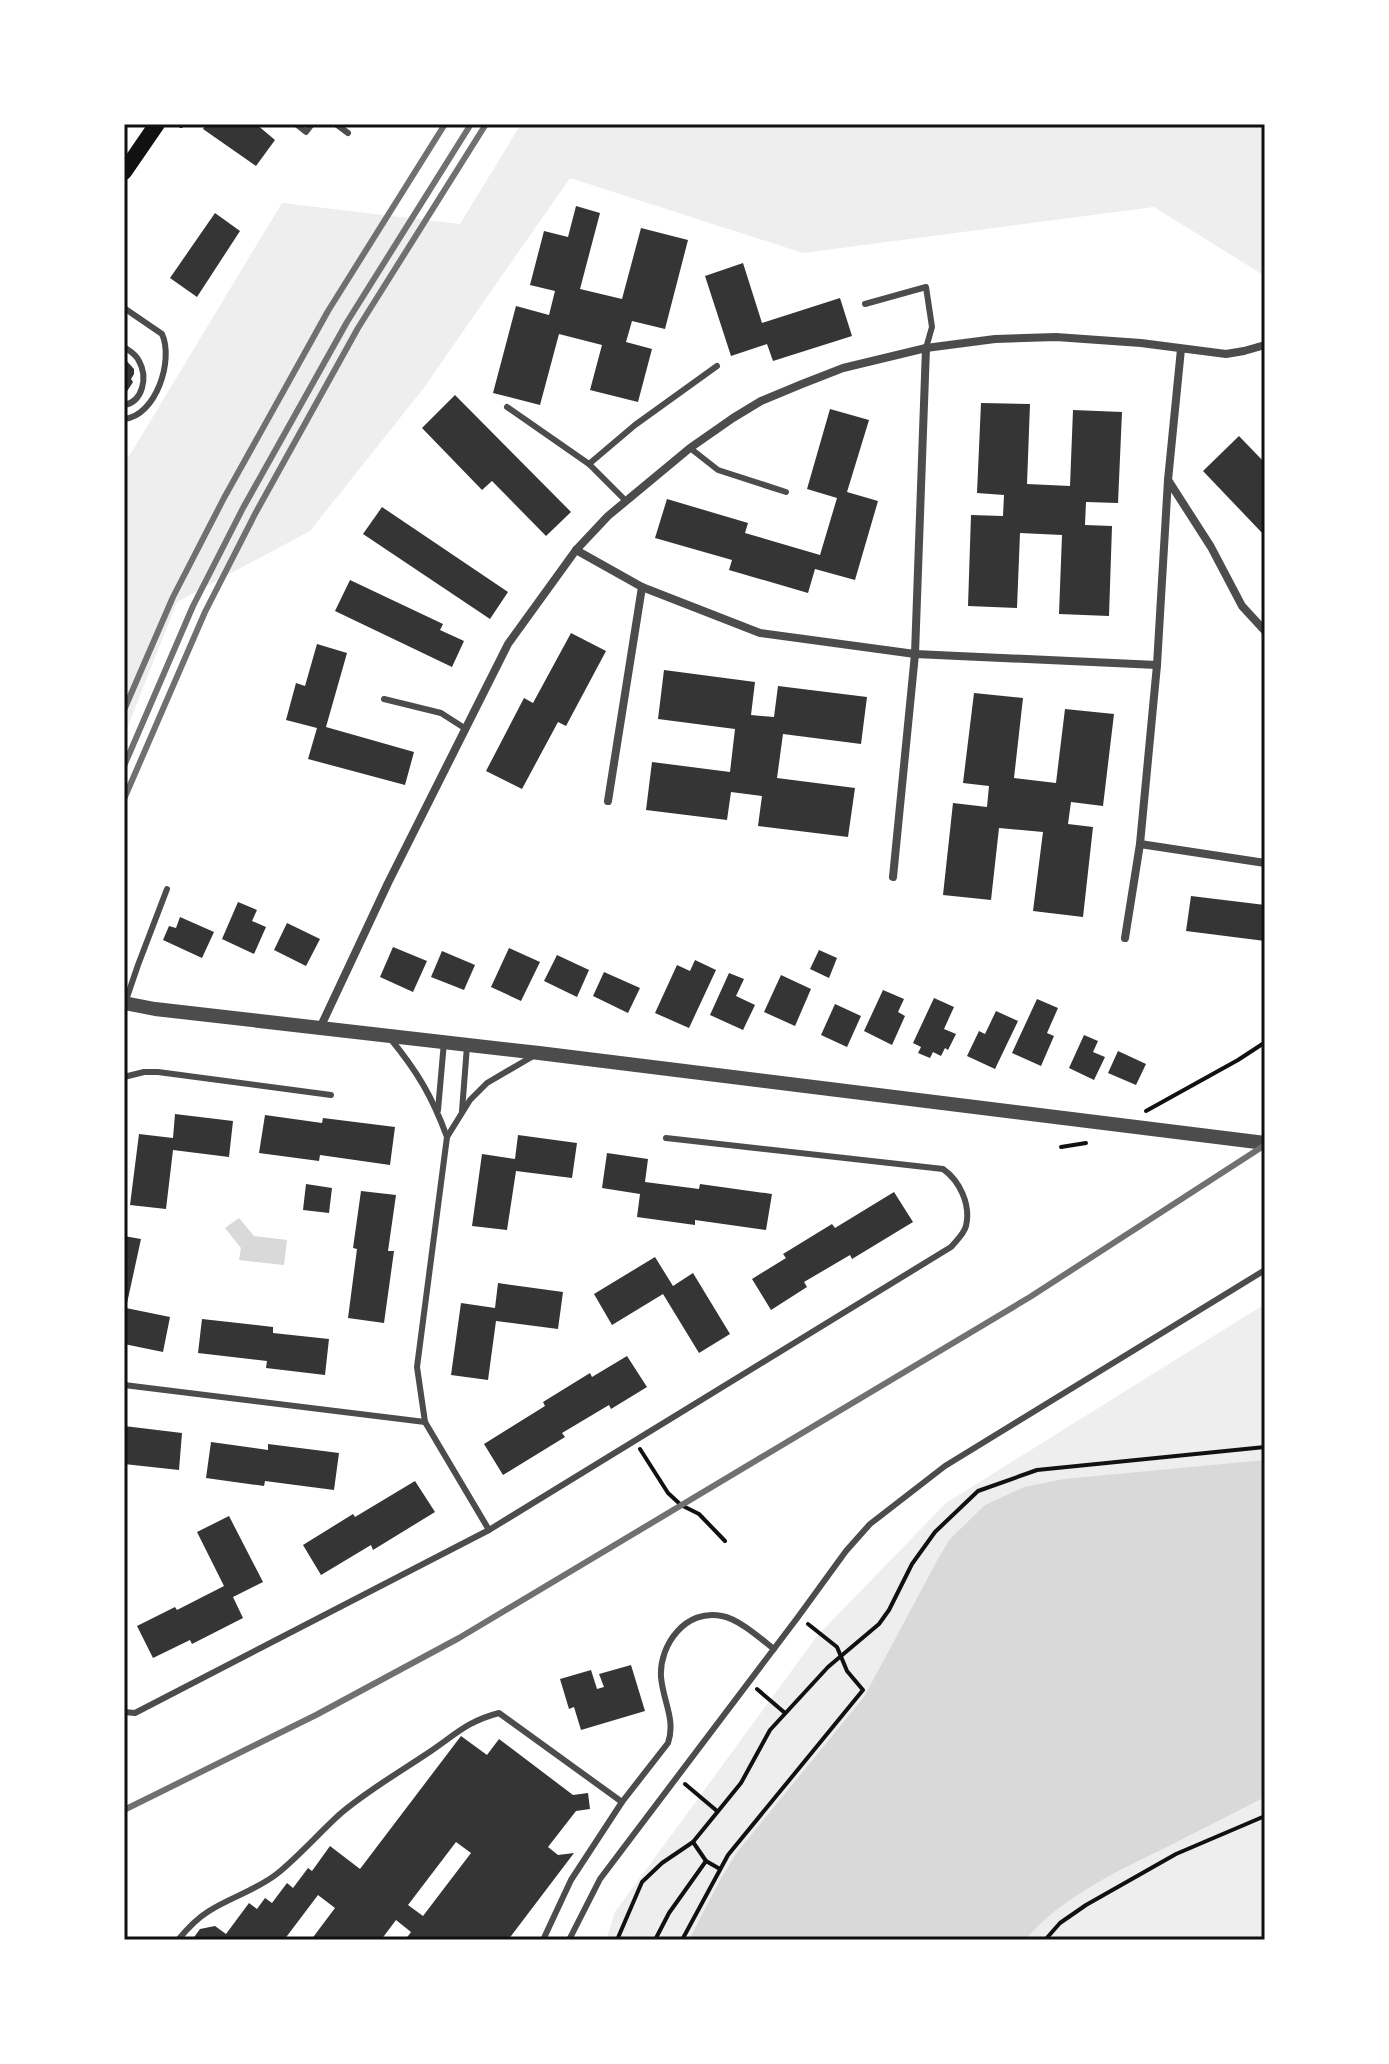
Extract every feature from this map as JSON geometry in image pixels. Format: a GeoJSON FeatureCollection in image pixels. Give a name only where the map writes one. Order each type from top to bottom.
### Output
{"type":"FeatureCollection","features":[{"type":"Feature","properties":{"kind":"main road"},"geometry":{"type":"LineString","coordinates":[[124,172],[157,124]]}},
{"type":"Feature","properties":{"kind":"street"},"geometry":{"type":"LineString","coordinates":[[320,1028],[388,883],[508,644],[576,550],[608,516],[690,448],[733,418],[774,396],[843,368],[926,348],[1026,337],[1100,340],[1226,354],[1265,345]]}},
{"type":"Feature","properties":{"kind":"street"},"geometry":{"type":"LineString","coordinates":[[893,877],[915,654],[926,348]]}},
{"type":"Feature","properties":{"kind":"street"},"geometry":{"type":"LineString","coordinates":[[1125,938],[1140,844],[1181,349]]}},
{"type":"Feature","properties":{"kind":"street"},"geometry":{"type":"LineString","coordinates":[[1168,480],[1211,547],[1242,606],[1265,631]]}},
{"type":"Feature","properties":{"kind":"street"},"geometry":{"type":"LineString","coordinates":[[576,550],[642,587],[760,633],[915,654],[1157,665]]}},
{"type":"Feature","properties":{"kind":"street"},"geometry":{"type":"LineString","coordinates":[[608,801],[642,587]]}},
{"type":"Feature","properties":{"kind":"street"},"geometry":{"type":"LineString","coordinates":[[1140,844],[1265,863]]}},
{"type":"Feature","properties":{"kind":"street"},"geometry":{"type":"LineString","coordinates":[[125,1003],[1265,1143]]}},
{"type":"Feature","properties":{"kind":"lane"},"geometry":{"type":"LineString","coordinates":[[296,124],[306,132],[312,124]]}},
{"type":"Feature","properties":{"kind":"lane"},"geometry":{"type":"LineString","coordinates":[[336,124],[348,133]]}},
{"type":"Feature","properties":{"kind":"lane"},"geometry":{"type":"LineString","coordinates":[[865,304],[926,287],[932,327],[926,348]]}},
{"type":"Feature","properties":{"kind":"lane"},"geometry":{"type":"LineString","coordinates":[[124,308],[162,334],[166,355],[163,374],[148,406],[139,415],[124,419]]}},
{"type":"Feature","properties":{"kind":"lane"},"geometry":{"type":"LineString","coordinates":[[124,347],[141,363],[143,374],[140,394],[135,402],[124,405]]}},
{"type":"Feature","properties":{"kind":"lane"},"geometry":{"type":"LineString","coordinates":[[589,464],[635,425],[717,366]]}},
{"type":"Feature","properties":{"kind":"lane"},"geometry":{"type":"LineString","coordinates":[[507,407],[589,464],[626,501]]}},
{"type":"Feature","properties":{"kind":"lane"},"geometry":{"type":"LineString","coordinates":[[690,448],[718,470],[786,492]]}},
{"type":"Feature","properties":{"kind":"lane"},"geometry":{"type":"LineString","coordinates":[[384,699],[441,713],[467,730]]}},
{"type":"Feature","properties":{"kind":"lane"},"geometry":{"type":"LineString","coordinates":[[125,1003],[167,889]]}},
{"type":"Feature","properties":{"kind":"lane"},"geometry":{"type":"LineString","coordinates":[[388,1036],[415,1069],[432,1098],[447,1137]]}},
{"type":"Feature","properties":{"kind":"lane"},"geometry":{"type":"LineString","coordinates":[[438,1113],[444,1042]]}},
{"type":"Feature","properties":{"kind":"lane"},"geometry":{"type":"LineString","coordinates":[[461,1114],[467,1045]]}},
{"type":"Feature","properties":{"kind":"lane"},"geometry":{"type":"LineString","coordinates":[[489,1530],[425,1422],[417,1367],[447,1137],[470,1100],[487,1083],[539,1053]]}},
{"type":"Feature","properties":{"kind":"lane"},"geometry":{"type":"LineString","coordinates":[[124,1077],[158,1072],[331,1095]]}},
{"type":"Feature","properties":{"kind":"lane"},"geometry":{"type":"LineString","coordinates":[[124,1712],[135,1713],[489,1530],[951,1247],[966,1229],[964,1197],[953,1176],[943,1169],[666,1138]]}},
{"type":"Feature","properties":{"kind":"lane"},"geometry":{"type":"LineString","coordinates":[[569,1940],[600,1879],[846,1551],[870,1524],[935,1473],[1265,1270]]}},
{"type":"Feature","properties":{"kind":"lane"},"geometry":{"type":"LineString","coordinates":[[124,1385],[425,1422]]}},
{"type":"Feature","properties":{"kind":"lane"},"geometry":{"type":"LineString","coordinates":[[543,1940],[571,1880],[622,1802],[668,1743],[672,1722],[661,1679],[662,1659],[679,1629],[690,1621],[706,1616],[723,1616],[774,1649]]}},
{"type":"Feature","properties":{"kind":"lane"},"geometry":{"type":"LineString","coordinates":[[178,1940],[192,1923],[208,1911],[264,1883],[279,1872],[341,1813],[389,1777],[481,1717],[499,1713],[622,1802]]}},
{"type":"Feature","properties":{"kind":"path"},"geometry":{"type":"LineString","coordinates":[[1119,1125],[1202,1081],[1264,1043]]}},
{"type":"Feature","properties":{"kind":"path"},"geometry":{"type":"LineString","coordinates":[[1061,1147],[1086,1143]]}},
{"type":"Feature","properties":{"kind":"path"},"geometry":{"type":"LineString","coordinates":[[635,1441],[668,1493],[681,1505],[699,1514],[725,1541]]}},
{"type":"Feature","properties":{"kind":"path"},"geometry":{"type":"LineString","coordinates":[[617,1940],[642,1882],[662,1863],[693,1842],[741,1783],[770,1730],[842,1654],[879,1624],[912,1564],[935,1532],[978,1491],[1037,1470],[1265,1447]]}},
{"type":"Feature","properties":{"kind":"path"},"geometry":{"type":"LineString","coordinates":[[682,1940],[728,1855],[863,1690],[847,1671],[837,1647],[798,1617]]}},
{"type":"Feature","properties":{"kind":"path"},"geometry":{"type":"LineString","coordinates":[[749,1682],[785,1713]]}},
{"type":"Feature","properties":{"kind":"path"},"geometry":{"type":"LineString","coordinates":[[677,1777],[717,1811]]}},
{"type":"Feature","properties":{"kind":"path"},"geometry":{"type":"LineString","coordinates":[[1045,1940],[1060,1923],[1086,1905],[1176,1854],[1265,1816]]}},
{"type":"Feature","properties":{"kind":"path"},"geometry":{"type":"LineString","coordinates":[[693,1842],[706,1861],[720,1869]]}},
{"type":"Feature","properties":{"kind":"path"},"geometry":{"type":"LineString","coordinates":[[655,1940],[669,1913],[706,1861]]}},
{"type":"Feature","properties":{"kind":"shaded area"},"geometry":{"type":"Polygon","coordinates":[[[521,124],[1265,124],[1265,276],[1154,207],[803,253],[570,178],[423,389],[310,531],[177,602],[124,736],[124,462],[282,203],[460,224],[521,124]]]}},
{"type":"Feature","properties":{"kind":"shaded area"},"geometry":{"type":"Polygon","coordinates":[[[239,1218],[254,1236],[287,1240],[284,1265],[239,1260],[241,1248],[225,1228],[239,1218]]]}},
{"type":"Feature","properties":{"kind":"shaded area"},"geometry":{"type":"Polygon","coordinates":[[[1265,1304],[1265,1940],[606,1940],[615,1912],[817,1636],[946,1503],[1265,1304]]]}},
{"type":"Feature","properties":{"kind":"shaded area"},"geometry":{"type":"Polygon","coordinates":[[[1265,1460],[1265,1797],[1090,1887],[1055,1911],[1025,1940],[689,1940],[738,1851],[864,1697],[950,1539],[985,1505],[1024,1487],[1064,1479],[1265,1460]]]}},
{"type":"Feature","properties":{"kind":"building"},"geometry":{"type":"Polygon","coordinates":[[[206,124],[256,124],[275,140],[256,166],[203,129],[206,124]]]}},
{"type":"Feature","properties":{"kind":"building"},"geometry":{"type":"Polygon","coordinates":[[[576,206],[600,213],[580,289],[622,299],[641,228],[688,240],[665,329],[632,321],[626,342],[652,349],[638,402],[590,390],[602,345],[559,334],[540,405],[493,393],[516,306],[549,315],[555,291],[530,285],[544,231],[568,237],[576,206]]]}},
{"type":"Feature","properties":{"kind":"building"},"geometry":{"type":"Polygon","coordinates":[[[215,213],[240,231],[197,297],[170,278],[215,213]]]}},
{"type":"Feature","properties":{"kind":"building"},"geometry":{"type":"Polygon","coordinates":[[[743,263],[762,323],[840,298],[852,336],[773,361],[767,344],[731,356],[705,276],[743,263]]]}},
{"type":"Feature","properties":{"kind":"building"},"geometry":{"type":"Polygon","coordinates":[[[124,358],[134,369],[134,374],[133,382],[124,396],[124,358]]]}},
{"type":"Feature","properties":{"kind":"building"},"geometry":{"type":"Polygon","coordinates":[[[455,395],[571,512],[546,536],[492,481],[482,490],[422,428],[455,395]]]}},
{"type":"Feature","properties":{"kind":"building"},"geometry":{"type":"Polygon","coordinates":[[[981,403],[1030,404],[1027,484],[1070,486],[1073,410],[1122,412],[1118,503],[1086,502],[1085,525],[1112,526],[1109,616],[1059,614],[1062,535],[1020,533],[1017,608],[968,606],[971,515],[1003,516],[1004,495],[977,493],[981,403]]]}},
{"type":"Feature","properties":{"kind":"building"},"geometry":{"type":"Polygon","coordinates":[[[830,409],[869,420],[847,492],[878,501],[855,580],[815,569],[808,593],[729,570],[732,560],[655,538],[667,499],[748,523],[745,533],[820,555],[837,498],[807,489],[830,409]]]}},
{"type":"Feature","properties":{"kind":"building"},"geometry":{"type":"Polygon","coordinates":[[[1239,436],[1265,463],[1265,536],[1203,471],[1239,436]]]}},
{"type":"Feature","properties":{"kind":"building"},"geometry":{"type":"Polygon","coordinates":[[[382,507],[508,592],[490,619],[363,534],[382,507]]]}},
{"type":"Feature","properties":{"kind":"building"},"geometry":{"type":"Polygon","coordinates":[[[350,580],[443,624],[440,630],[464,641],[452,667],[335,611],[350,580]]]}},
{"type":"Feature","properties":{"kind":"building"},"geometry":{"type":"Polygon","coordinates":[[[571,633],[606,651],[566,726],[558,722],[522,789],[486,771],[524,698],[533,703],[571,633]]]}},
{"type":"Feature","properties":{"kind":"building"},"geometry":{"type":"Polygon","coordinates":[[[317,644],[347,653],[326,727],[414,752],[405,785],[308,759],[317,728],[286,720],[296,683],[305,686],[317,644]]]}},
{"type":"Feature","properties":{"kind":"building"},"geometry":{"type":"Polygon","coordinates":[[[664,670],[755,682],[751,715],[774,717],[778,686],[867,697],[861,744],[783,734],[777,778],[855,788],[848,837],[758,826],[762,796],[731,792],[727,820],[646,810],[652,762],[730,772],[735,729],[658,719],[664,670]]]}},
{"type":"Feature","properties":{"kind":"building"},"geometry":{"type":"Polygon","coordinates":[[[974,693],[1023,698],[1014,778],[1056,783],[1065,709],[1114,714],[1103,806],[1071,802],[1068,824],[1093,827],[1083,917],[1033,911],[1043,832],[999,828],[991,900],[943,895],[953,803],[987,807],[989,786],[963,783],[974,693]]]}},
{"type":"Feature","properties":{"kind":"building"},"geometry":{"type":"Polygon","coordinates":[[[1191,896],[1265,905],[1265,941],[1186,931],[1191,896]]]}},
{"type":"Feature","properties":{"kind":"building"},"geometry":{"type":"Polygon","coordinates":[[[238,902],[257,910],[252,921],[266,927],[254,954],[222,939],[238,902]]]}},
{"type":"Feature","properties":{"kind":"building"},"geometry":{"type":"Polygon","coordinates":[[[180,917],[214,932],[202,958],[163,940],[169,926],[176,928],[180,917]]]}},
{"type":"Feature","properties":{"kind":"building"},"geometry":{"type":"Polygon","coordinates":[[[287,923],[320,939],[306,966],[274,950],[287,923]]]}},
{"type":"Feature","properties":{"kind":"building"},"geometry":{"type":"Polygon","coordinates":[[[393,947],[427,961],[413,992],[380,977],[393,947]]]}},
{"type":"Feature","properties":{"kind":"building"},"geometry":{"type":"Polygon","coordinates":[[[509,948],[540,962],[521,1001],[491,987],[509,948]]]}},
{"type":"Feature","properties":{"kind":"building"},"geometry":{"type":"Polygon","coordinates":[[[819,950],[837,958],[829,978],[810,969],[819,950]]]}},
{"type":"Feature","properties":{"kind":"building"},"geometry":{"type":"Polygon","coordinates":[[[442,951],[475,965],[464,990],[431,977],[442,951]]]}},
{"type":"Feature","properties":{"kind":"building"},"geometry":{"type":"Polygon","coordinates":[[[557,955],[589,970],[577,997],[544,981],[557,955]]]}},
{"type":"Feature","properties":{"kind":"building"},"geometry":{"type":"Polygon","coordinates":[[[695,960],[716,970],[689,1028],[655,1013],[677,965],[690,971],[695,960]]]}},
{"type":"Feature","properties":{"kind":"building"},"geometry":{"type":"Polygon","coordinates":[[[604,972],[640,988],[628,1013],[593,996],[604,972]]]}},
{"type":"Feature","properties":{"kind":"building"},"geometry":{"type":"Polygon","coordinates":[[[729,973],[744,979],[736,996],[755,1005],[743,1030],[710,1015],[729,973]]]}},
{"type":"Feature","properties":{"kind":"building"},"geometry":{"type":"Polygon","coordinates":[[[781,975],[811,989],[795,1026],[764,1012],[781,975]]]}},
{"type":"Feature","properties":{"kind":"building"},"geometry":{"type":"Polygon","coordinates":[[[883,990],[904,999],[898,1012],[905,1016],[892,1045],[864,1031],[883,990]]]}},
{"type":"Feature","properties":{"kind":"building"},"geometry":{"type":"Polygon","coordinates":[[[934,998],[954,1007],[944,1029],[956,1034],[948,1050],[945,1048],[941,1056],[933,1052],[930,1058],[918,1053],[921,1047],[913,1043],[934,998]]]}},
{"type":"Feature","properties":{"kind":"building"},"geometry":{"type":"Polygon","coordinates":[[[1037,999],[1058,1008],[1047,1033],[1054,1036],[1041,1066],[1012,1053],[1037,999]]]}},
{"type":"Feature","properties":{"kind":"building"},"geometry":{"type":"Polygon","coordinates":[[[835,1004],[861,1016],[847,1047],[821,1035],[835,1004]]]}},
{"type":"Feature","properties":{"kind":"building"},"geometry":{"type":"Polygon","coordinates":[[[996,1011],[1018,1021],[995,1069],[967,1056],[979,1031],[985,1034],[996,1011]]]}},
{"type":"Feature","properties":{"kind":"building"},"geometry":{"type":"Polygon","coordinates":[[[1084,1035],[1098,1041],[1093,1052],[1105,1057],[1094,1080],[1069,1068],[1084,1035]]]}},
{"type":"Feature","properties":{"kind":"building"},"geometry":{"type":"Polygon","coordinates":[[[1118,1051],[1146,1064],[1136,1085],[1108,1073],[1118,1051]]]}},
{"type":"Feature","properties":{"kind":"building"},"geometry":{"type":"Polygon","coordinates":[[[175,1114],[233,1121],[229,1157],[173,1150],[166,1209],[130,1205],[139,1134],[173,1138],[175,1114]]]}},
{"type":"Feature","properties":{"kind":"building"},"geometry":{"type":"Polygon","coordinates":[[[265,1115],[322,1123],[323,1118],[395,1127],[390,1165],[320,1155],[319,1161],[259,1153],[265,1115]]]}},
{"type":"Feature","properties":{"kind":"building"},"geometry":{"type":"Polygon","coordinates":[[[518,1135],[577,1143],[572,1178],[516,1171],[507,1230],[472,1226],[482,1154],[515,1159],[518,1135]]]}},
{"type":"Feature","properties":{"kind":"building"},"geometry":{"type":"Polygon","coordinates":[[[607,1153],[648,1159],[645,1182],[699,1189],[700,1184],[772,1194],[766,1230],[695,1220],[695,1225],[637,1217],[640,1194],[602,1188],[607,1153]]]}},
{"type":"Feature","properties":{"kind":"building"},"geometry":{"type":"Polygon","coordinates":[[[306,1184],[332,1188],[329,1213],[303,1210],[306,1184]]]}},
{"type":"Feature","properties":{"kind":"building"},"geometry":{"type":"Polygon","coordinates":[[[361,1191],[396,1195],[388,1251],[394,1251],[384,1323],[348,1318],[361,1191]]]}},
{"type":"Feature","properties":{"kind":"building"},"geometry":{"type":"Polygon","coordinates":[[[894,1192],[913,1222],[852,1259],[850,1255],[804,1282],[807,1287],[771,1310],[752,1279],[786,1258],[783,1254],[832,1224],[835,1228],[894,1192]]]}},
{"type":"Feature","properties":{"kind":"building"},"geometry":{"type":"Polygon","coordinates":[[[124,1236],[141,1239],[126,1308],[170,1317],[163,1352],[124,1344],[124,1236]]]}},
{"type":"Feature","properties":{"kind":"building"},"geometry":{"type":"Polygon","coordinates":[[[655,1257],[673,1286],[693,1273],[730,1334],[699,1353],[663,1294],[612,1325],[594,1294],[655,1257]]]}},
{"type":"Feature","properties":{"kind":"building"},"geometry":{"type":"Polygon","coordinates":[[[498,1283],[563,1292],[558,1329],[496,1321],[488,1380],[451,1375],[461,1303],[495,1308],[498,1283]]]}},
{"type":"Feature","properties":{"kind":"building"},"geometry":{"type":"Polygon","coordinates":[[[202,1319],[273,1327],[273,1333],[329,1339],[325,1375],[266,1368],[267,1361],[198,1353],[202,1319]]]}},
{"type":"Feature","properties":{"kind":"building"},"geometry":{"type":"Polygon","coordinates":[[[627,1356],[647,1387],[562,1433],[565,1437],[503,1475],[484,1444],[590,1373],[592,1377],[627,1356]]]}},
{"type":"Feature","properties":{"kind":"building"},"geometry":{"type":"Polygon","coordinates":[[[124,1426],[182,1433],[179,1470],[124,1464],[124,1426]]]}},
{"type":"Feature","properties":{"kind":"building"},"geometry":{"type":"Polygon","coordinates":[[[211,1442],[268,1450],[268,1444],[339,1453],[334,1490],[265,1481],[264,1486],[206,1478],[211,1442]]]}},
{"type":"Feature","properties":{"kind":"building"},"geometry":{"type":"Polygon","coordinates":[[[415,1481],[435,1512],[373,1550],[371,1545],[321,1575],[303,1545],[415,1481]]]}},
{"type":"Feature","properties":{"kind":"building"},"geometry":{"type":"Polygon","coordinates":[[[229,1516],[263,1582],[233,1597],[243,1618],[192,1644],[190,1640],[153,1658],[137,1626],[224,1586],[197,1532],[229,1516]]]}},
{"type":"Feature","properties":{"kind":"building"},"geometry":{"type":"Polygon","coordinates":[[[631,1665],[645,1711],[581,1730],[574,1707],[569,1709],[560,1679],[591,1670],[597,1689],[604,1687],[599,1674],[631,1665]]]}},
{"type":"Feature","properties":{"kind":"building"},"geometry":{"type":"Polygon","coordinates":[[[461,1736],[487,1755],[499,1739],[573,1795],[588,1793],[590,1809],[576,1811],[548,1847],[558,1855],[574,1853],[508,1940],[405,1940],[411,1932],[396,1920],[381,1940],[311,1940],[335,1908],[318,1895],[284,1940],[192,1940],[200,1929],[215,1926],[226,1934],[249,1903],[257,1909],[265,1898],[272,1903],[287,1883],[293,1888],[308,1868],[312,1871],[330,1846],[360,1869],[461,1736]],[[456,1842],[408,1905],[423,1916],[471,1853],[456,1842]]]}},
{"type":"Feature","properties":{"kind":"railway"},"geometry":{"type":"LineString","coordinates":[[124,710],[173,597],[224,498],[328,311],[445,124]]}},
{"type":"Feature","properties":{"kind":"railway"},"geometry":{"type":"LineString","coordinates":[[124,766],[193,606],[243,508],[347,322],[471,124]]}},
{"type":"Feature","properties":{"kind":"railway"},"geometry":{"type":"LineString","coordinates":[[124,799],[205,612],[255,514],[358,328],[486,124]]}},
{"type":"Feature","properties":{"kind":"railway"},"geometry":{"type":"LineString","coordinates":[[124,1810],[316,1715],[459,1638],[1030,1297],[1265,1145]]}}]}
